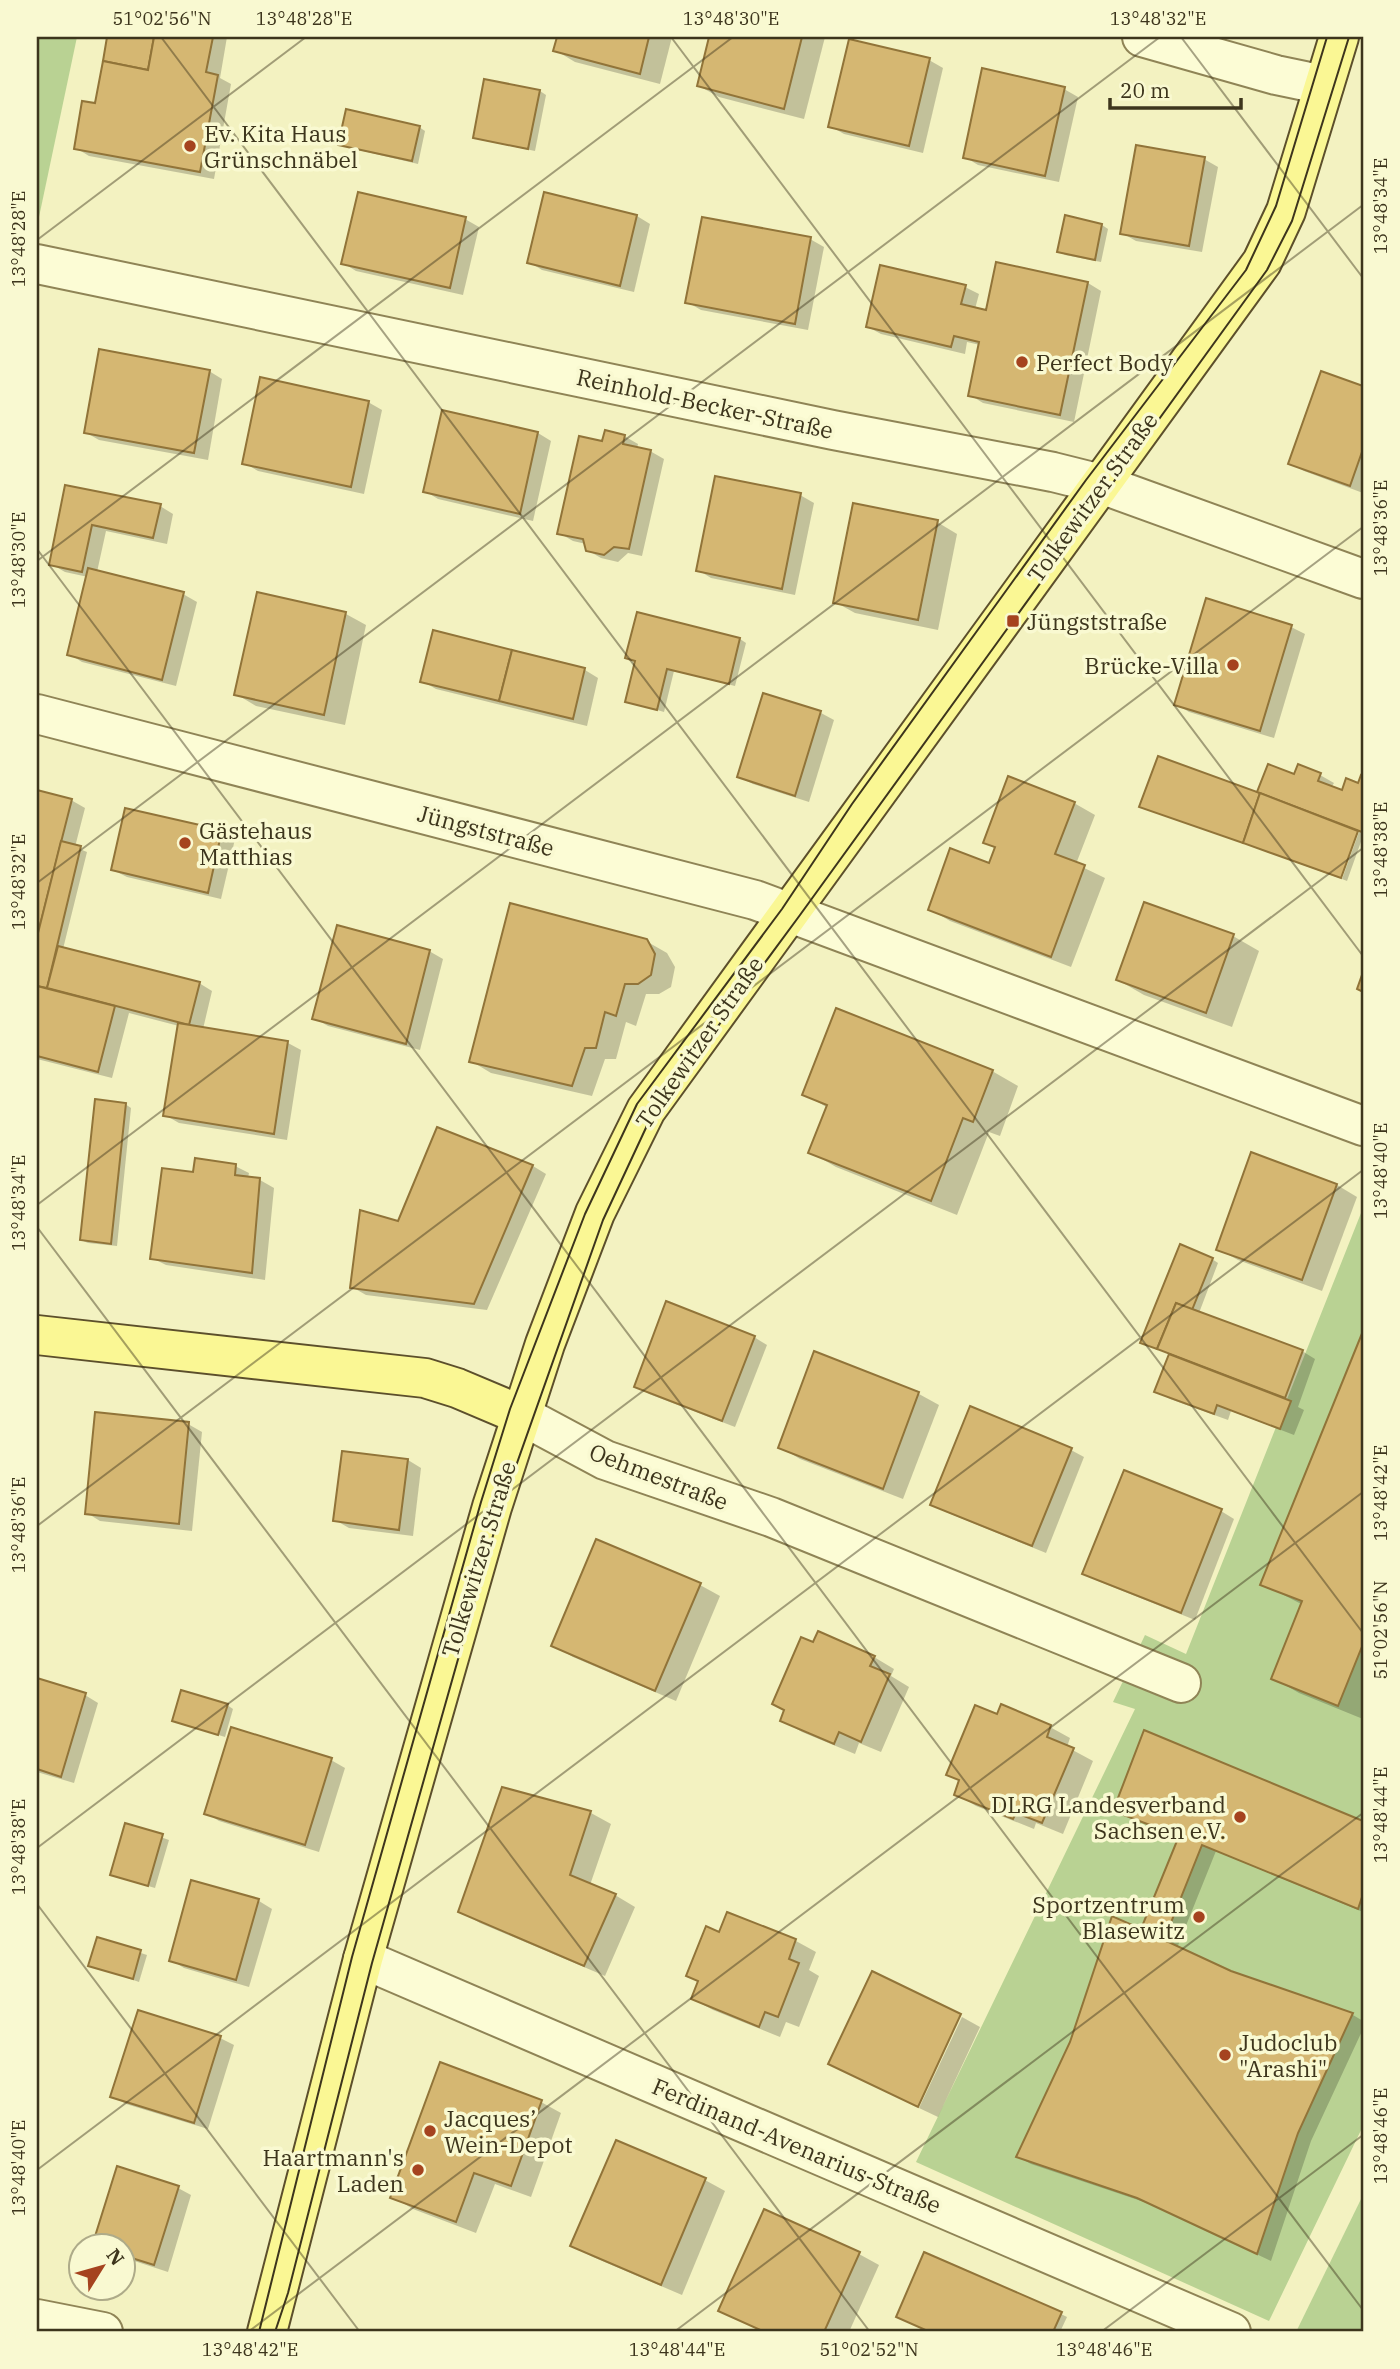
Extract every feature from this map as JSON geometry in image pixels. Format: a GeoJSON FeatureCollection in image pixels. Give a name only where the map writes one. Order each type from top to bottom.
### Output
{"type":"FeatureCollection","features":[{"type":"Feature","properties":{"kind":"main road","name":"Tolkewitzer Straße"},"geometry":{"type":"LineString","coordinates":[[267,2332],[363,1959],[486,1526],[521,1415],[595,1213],[646,1110],[1262,262],[1286,211],[1339,37]]}},
{"type":"Feature","properties":{"kind":"main road","name":"Oehmestraße"},"geometry":{"type":"LineString","coordinates":[[37,1335],[425,1378],[457,1388],[521,1415]]}},
{"type":"Feature","properties":{"kind":"street"},"geometry":{"type":"LineString","coordinates":[[1142,37],[1276,75],[1324,85]]}},
{"type":"Feature","properties":{"kind":"street","name":"Reinhold-Becker-Straße"},"geometry":{"type":"LineString","coordinates":[[37,264],[833,430],[1054,472],[1101,484],[1363,579]]}},
{"type":"Feature","properties":{"kind":"street","name":"Jüngststraße"},"geometry":{"type":"LineString","coordinates":[[37,714],[755,900],[1363,1126]]}},
{"type":"Feature","properties":{"kind":"street","name":"Oehmestraße"},"geometry":{"type":"LineString","coordinates":[[521,1415],[605,1460],[771,1517],[1181,1683]]}},
{"type":"Feature","properties":{"kind":"street","name":"Ferdinand-Avenarius-Straße"},"geometry":{"type":"LineString","coordinates":[[363,1959],[1231,2332]]}},
{"type":"Feature","properties":{"kind":"street"},"geometry":{"type":"LineString","coordinates":[[37,2319],[103,2332]]}},
{"type":"Feature","properties":{"kind":"green space"},"geometry":{"type":"Polygon","coordinates":[[[37,37],[77,37],[39,217],[37,217],[37,37]]]}},
{"type":"Feature","properties":{"kind":"green space","name":"Sportzentrum Blasewitz"},"geometry":{"type":"Polygon","coordinates":[[[1363,1208],[1363,2126],[1269,2321],[916,2162],[1135,1709],[1113,1702],[1145,1635],[1186,1654],[1363,1208]]]}},
{"type":"Feature","properties":{"kind":"green space"},"geometry":{"type":"Polygon","coordinates":[[[1363,2195],[1363,2332],[1296,2332],[1363,2195]]]}},
{"type":"Feature","properties":{"kind":"building"},"geometry":{"type":"Polygon","coordinates":[[[107,37],[154,37],[148,70],[103,61],[107,37]]]}},
{"type":"Feature","properties":{"kind":"building"},"geometry":{"type":"Polygon","coordinates":[[[154,37],[213,37],[206,72],[218,75],[200,172],[74,149],[82,101],[95,103],[103,61],[148,70],[154,37]]]}},
{"type":"Feature","properties":{"kind":"building"},"geometry":{"type":"Polygon","coordinates":[[[557,37],[649,37],[640,74],[553,51],[557,37]]]}},
{"type":"Feature","properties":{"kind":"building"},"geometry":{"type":"Polygon","coordinates":[[[709,37],[802,37],[784,109],[697,86],[709,37]]]}},
{"type":"Feature","properties":{"kind":"building"},"geometry":{"type":"Polygon","coordinates":[[[849,39],[930,58],[909,146],[828,127],[849,39]]]}},
{"type":"Feature","properties":{"kind":"building"},"geometry":{"type":"Polygon","coordinates":[[[982,68],[1065,87],[1045,176],[963,158],[982,68]]]}},
{"type":"Feature","properties":{"kind":"building"},"geometry":{"type":"Polygon","coordinates":[[[484,79],[540,90],[528,149],[473,138],[484,79]]]}},
{"type":"Feature","properties":{"kind":"building"},"geometry":{"type":"Polygon","coordinates":[[[346,109],[420,126],[412,161],[338,145],[346,109]]]}},
{"type":"Feature","properties":{"kind":"building"},"geometry":{"type":"Polygon","coordinates":[[[1136,145],[1205,157],[1189,246],[1120,234],[1136,145]]]}},
{"type":"Feature","properties":{"kind":"building"},"geometry":{"type":"Polygon","coordinates":[[[358,192],[466,217],[450,288],[341,264],[358,192]]]}},
{"type":"Feature","properties":{"kind":"building"},"geometry":{"type":"Polygon","coordinates":[[[544,192],[637,215],[620,286],[527,263],[544,192]]]}},
{"type":"Feature","properties":{"kind":"building"},"geometry":{"type":"Polygon","coordinates":[[[1065,215],[1102,224],[1095,260],[1057,252],[1065,215]]]}},
{"type":"Feature","properties":{"kind":"building"},"geometry":{"type":"Polygon","coordinates":[[[702,217],[811,237],[795,324],[685,303],[702,217]]]}},
{"type":"Feature","properties":{"kind":"building"},"geometry":{"type":"Polygon","coordinates":[[[996,262],[1088,282],[1060,415],[968,396],[979,342],[954,336],[951,347],[866,327],[880,265],[966,285],[961,304],[986,310],[996,262]]]}},
{"type":"Feature","properties":{"kind":"building"},"geometry":{"type":"Polygon","coordinates":[[[99,349],[210,370],[194,453],[84,433],[99,349]]]}},
{"type":"Feature","properties":{"kind":"building"},"geometry":{"type":"Polygon","coordinates":[[[1321,371],[1363,386],[1363,449],[1350,486],[1288,464],[1321,371]]]}},
{"type":"Feature","properties":{"kind":"building"},"geometry":{"type":"Polygon","coordinates":[[[260,377],[369,401],[351,487],[242,464],[260,377]]]}},
{"type":"Feature","properties":{"kind":"building"},"geometry":{"type":"Polygon","coordinates":[[[442,410],[538,432],[520,514],[423,492],[442,410]]]}},
{"type":"Feature","properties":{"kind":"building"},"geometry":{"type":"Polygon","coordinates":[[[605,430],[625,435],[623,444],[651,450],[629,549],[614,547],[604,555],[586,551],[583,539],[557,534],[579,436],[602,441],[605,430]]]}},
{"type":"Feature","properties":{"kind":"building"},"geometry":{"type":"Polygon","coordinates":[[[715,476],[801,493],[782,589],[696,571],[715,476]]]}},
{"type":"Feature","properties":{"kind":"building"},"geometry":{"type":"Polygon","coordinates":[[[65,485],[161,504],[153,538],[92,525],[82,572],[49,565],[65,485]]]}},
{"type":"Feature","properties":{"kind":"building"},"geometry":{"type":"Polygon","coordinates":[[[853,503],[938,520],[918,620],[833,603],[853,503]]]}},
{"type":"Feature","properties":{"kind":"building"},"geometry":{"type":"Polygon","coordinates":[[[88,568],[184,592],[162,680],[67,655],[88,568]]]}},
{"type":"Feature","properties":{"kind":"building"},"geometry":{"type":"Polygon","coordinates":[[[257,592],[346,612],[324,715],[234,695],[257,592]]]}},
{"type":"Feature","properties":{"kind":"building","name":"Brücke-Villa"},"geometry":{"type":"Polygon","coordinates":[[[1206,598],[1292,625],[1260,731],[1174,705],[1206,598]]]}},
{"type":"Feature","properties":{"kind":"building"},"geometry":{"type":"Polygon","coordinates":[[[637,612],[740,638],[729,684],[667,669],[657,710],[625,702],[635,661],[625,658],[637,612]]]}},
{"type":"Feature","properties":{"kind":"building"},"geometry":{"type":"Polygon","coordinates":[[[433,630],[512,650],[499,701],[420,682],[433,630]]]}},
{"type":"Feature","properties":{"kind":"building"},"geometry":{"type":"Polygon","coordinates":[[[512,650],[585,668],[573,719],[499,701],[512,650]]]}},
{"type":"Feature","properties":{"kind":"building"},"geometry":{"type":"Polygon","coordinates":[[[763,693],[821,711],[795,796],[737,777],[763,693]]]}},
{"type":"Feature","properties":{"kind":"building"},"geometry":{"type":"Polygon","coordinates":[[[1158,756],[1260,793],[1243,843],[1139,807],[1158,756]]]}},
{"type":"Feature","properties":{"kind":"building"},"geometry":{"type":"Polygon","coordinates":[[[1268,764],[1294,774],[1298,764],[1321,773],[1318,781],[1342,790],[1346,778],[1358,783],[1361,775],[1363,776],[1362,832],[1257,792],[1268,764]]]}},
{"type":"Feature","properties":{"kind":"building"},"geometry":{"type":"Polygon","coordinates":[[[1008,776],[1075,802],[1055,854],[1085,865],[1051,957],[928,910],[950,848],[989,863],[995,847],[983,843],[1008,776]]]}},
{"type":"Feature","properties":{"kind":"building"},"geometry":{"type":"Polygon","coordinates":[[[37,790],[72,799],[37,937],[37,790]]]}},
{"type":"Feature","properties":{"kind":"building"},"geometry":{"type":"Polygon","coordinates":[[[1260,793],[1358,831],[1341,878],[1243,843],[1260,793]]]}},
{"type":"Feature","properties":{"kind":"building"},"geometry":{"type":"Polygon","coordinates":[[[125,808],[222,830],[208,893],[111,870],[125,808]]]}},
{"type":"Feature","properties":{"kind":"building"},"geometry":{"type":"Polygon","coordinates":[[[61,841],[81,846],[47,988],[37,986],[37,937],[61,841]]]}},
{"type":"Feature","properties":{"kind":"building"},"geometry":{"type":"Polygon","coordinates":[[[1144,902],[1234,934],[1206,1013],[1116,980],[1144,902]]]}},
{"type":"Feature","properties":{"kind":"building"},"geometry":{"type":"Polygon","coordinates":[[[510,903],[647,939],[655,954],[651,975],[638,984],[625,984],[616,1016],[605,1012],[596,1048],[585,1048],[572,1086],[469,1062],[510,903]]]}},
{"type":"Feature","properties":{"kind":"building"},"geometry":{"type":"Polygon","coordinates":[[[337,925],[430,950],[406,1044],[312,1019],[337,925]]]}},
{"type":"Feature","properties":{"kind":"building"},"geometry":{"type":"Polygon","coordinates":[[[58,946],[200,982],[189,1025],[47,988],[58,946]]]}},
{"type":"Feature","properties":{"kind":"building"},"geometry":{"type":"Polygon","coordinates":[[[1363,972],[1363,992],[1357,989],[1363,972]]]}},
{"type":"Feature","properties":{"kind":"building"},"geometry":{"type":"Polygon","coordinates":[[[37,986],[115,1006],[98,1072],[37,1056],[37,986]]]}},
{"type":"Feature","properties":{"kind":"building"},"geometry":{"type":"Polygon","coordinates":[[[836,1008],[993,1070],[973,1122],[963,1118],[931,1201],[808,1153],[827,1105],[802,1095],[836,1008]]]}},
{"type":"Feature","properties":{"kind":"building"},"geometry":{"type":"Polygon","coordinates":[[[178,1023],[288,1041],[274,1134],[163,1116],[178,1023]]]}},
{"type":"Feature","properties":{"kind":"building"},"geometry":{"type":"Polygon","coordinates":[[[95,1099],[126,1103],[111,1244],[80,1240],[95,1099]]]}},
{"type":"Feature","properties":{"kind":"building"},"geometry":{"type":"Polygon","coordinates":[[[437,1127],[533,1165],[474,1304],[350,1288],[360,1210],[398,1221],[437,1127]]]}},
{"type":"Feature","properties":{"kind":"building"},"geometry":{"type":"Polygon","coordinates":[[[1251,1152],[1337,1184],[1302,1280],[1216,1250],[1251,1152]]]}},
{"type":"Feature","properties":{"kind":"building"},"geometry":{"type":"Polygon","coordinates":[[[195,1158],[236,1164],[235,1175],[260,1178],[252,1273],[150,1259],[162,1168],[193,1172],[195,1158]]]}},
{"type":"Feature","properties":{"kind":"building"},"geometry":{"type":"Polygon","coordinates":[[[1180,1244],[1213,1258],[1192,1310],[1176,1303],[1157,1349],[1140,1343],[1180,1244]]]}},
{"type":"Feature","properties":{"kind":"building"},"geometry":{"type":"Polygon","coordinates":[[[666,1301],[755,1336],[722,1421],[634,1387],[666,1301]]]}},
{"type":"Feature","properties":{"kind":"building"},"geometry":{"type":"Polygon","coordinates":[[[1176,1303],[1303,1350],[1285,1398],[1157,1349],[1176,1303]]]}},
{"type":"Feature","properties":{"kind":"building"},"geometry":{"type":"Polygon","coordinates":[[[1363,1331],[1363,1644],[1338,1706],[1271,1679],[1302,1601],[1260,1585],[1363,1331]]]}},
{"type":"Feature","properties":{"kind":"building"},"geometry":{"type":"Polygon","coordinates":[[[814,1351],[919,1392],[883,1489],[778,1448],[814,1351]]]}},
{"type":"Feature","properties":{"kind":"building"},"geometry":{"type":"Polygon","coordinates":[[[1169,1354],[1291,1401],[1280,1429],[1217,1405],[1214,1414],[1154,1392],[1169,1354]]]}},
{"type":"Feature","properties":{"kind":"building"},"geometry":{"type":"Polygon","coordinates":[[[970,1406],[1072,1448],[1032,1546],[930,1505],[970,1406]]]}},
{"type":"Feature","properties":{"kind":"building"},"geometry":{"type":"Polygon","coordinates":[[[95,1412],[189,1422],[179,1524],[85,1514],[95,1412]]]}},
{"type":"Feature","properties":{"kind":"building"},"geometry":{"type":"Polygon","coordinates":[[[342,1451],[408,1459],[399,1530],[333,1521],[342,1451]]]}},
{"type":"Feature","properties":{"kind":"building"},"geometry":{"type":"Polygon","coordinates":[[[1124,1470],[1222,1509],[1181,1613],[1082,1574],[1124,1470]]]}},
{"type":"Feature","properties":{"kind":"building"},"geometry":{"type":"Polygon","coordinates":[[[596,1539],[701,1583],[655,1691],[551,1646],[596,1539]]]}},
{"type":"Feature","properties":{"kind":"building"},"geometry":{"type":"Polygon","coordinates":[[[818,1631],[875,1656],[870,1666],[890,1674],[861,1742],[839,1732],[834,1744],[780,1721],[784,1710],[772,1704],[801,1637],[813,1642],[818,1631]]]}},
{"type":"Feature","properties":{"kind":"building"},"geometry":{"type":"Polygon","coordinates":[[[37,1678],[86,1693],[61,1777],[37,1769],[37,1678]]]}},
{"type":"Feature","properties":{"kind":"building"},"geometry":{"type":"Polygon","coordinates":[[[181,1690],[228,1704],[218,1735],[172,1721],[181,1690]]]}},
{"type":"Feature","properties":{"kind":"building"},"geometry":{"type":"Polygon","coordinates":[[[1001,1704],[1051,1725],[1047,1737],[1074,1748],[1042,1823],[1016,1813],[1013,1819],[954,1795],[959,1780],[946,1775],[975,1705],[997,1714],[1001,1704]]]}},
{"type":"Feature","properties":{"kind":"building"},"geometry":{"type":"Polygon","coordinates":[[[231,1727],[332,1758],[305,1845],[204,1814],[231,1727]]]}},
{"type":"Feature","properties":{"kind":"building","name":"Sportzentrum Blasewitz"},"geometry":{"type":"Polygon","coordinates":[[[1144,1730],[1363,1821],[1363,1894],[1358,1909],[1202,1845],[1164,1940],[1231,1971],[1353,2013],[1298,2133],[1257,2254],[1137,2198],[1016,2157],[1070,2042],[1112,1916],[1141,1929],[1179,1836],[1113,1811],[1144,1730]]]}},
{"type":"Feature","properties":{"kind":"building"},"geometry":{"type":"Polygon","coordinates":[[[502,1787],[591,1811],[570,1875],[616,1894],[584,1966],[458,1912],[502,1787]]]}},
{"type":"Feature","properties":{"kind":"building"},"geometry":{"type":"Polygon","coordinates":[[[125,1823],[163,1834],[148,1886],[110,1875],[125,1823]]]}},
{"type":"Feature","properties":{"kind":"building"},"geometry":{"type":"Polygon","coordinates":[[[191,1880],[259,1899],[236,1980],[169,1961],[191,1880]]]}},
{"type":"Feature","properties":{"kind":"building"},"geometry":{"type":"Polygon","coordinates":[[[727,1912],[796,1939],[789,1959],[799,1963],[778,2017],[765,2012],[759,2027],[691,1999],[698,1981],[686,1976],[706,1926],[719,1932],[727,1912]]]}},
{"type":"Feature","properties":{"kind":"building"},"geometry":{"type":"Polygon","coordinates":[[[97,1937],[141,1950],[133,1979],[88,1966],[97,1937]]]}},
{"type":"Feature","properties":{"kind":"building"},"geometry":{"type":"Polygon","coordinates":[[[872,1971],[961,2014],[918,2107],[828,2064],[872,1971]]]}},
{"type":"Feature","properties":{"kind":"building"},"geometry":{"type":"Polygon","coordinates":[[[138,2010],[221,2036],[194,2123],[110,2097],[138,2010]]]}},
{"type":"Feature","properties":{"kind":"building"},"geometry":{"type":"Polygon","coordinates":[[[440,2062],[542,2100],[511,2186],[474,2173],[456,2222],[390,2198],[440,2062]]]}},
{"type":"Feature","properties":{"kind":"building"},"geometry":{"type":"Polygon","coordinates":[[[616,2140],[706,2178],[661,2285],[570,2246],[616,2140]]]}},
{"type":"Feature","properties":{"kind":"building"},"geometry":{"type":"Polygon","coordinates":[[[117,2166],[179,2186],[154,2265],[136,2259],[136,2232],[96,2232],[117,2166]]]}},
{"type":"Feature","properties":{"kind":"building"},"geometry":{"type":"Polygon","coordinates":[[[764,2209],[860,2252],[824,2332],[765,2332],[718,2311],[764,2209]]]}},
{"type":"Feature","properties":{"kind":"building"},"geometry":{"type":"Polygon","coordinates":[[[924,2252],[1062,2312],[1053,2332],[930,2332],[896,2317],[924,2252]]]}},
{"type":"Feature","properties":{"kind":"tram line"},"geometry":{"type":"LineString","coordinates":[[259,2332],[352,1957],[481,1502],[510,1409],[585,1214],[637,1104],[782,909],[852,804],[1086,480],[1246,270],[1276,206],[1327,37]]}},
{"type":"Feature","properties":{"kind":"tram line"},"geometry":{"type":"LineString","coordinates":[[275,2332],[288,2293],[372,1963],[500,1511],[603,1220],[651,1117],[1267,270],[1292,221],[1349,37]]}},
{"type":"Feature","properties":{"kind":"place","name":"Ev. Kita Haus Grünschnäbel"},"geometry":{"type":"Point","coordinates":[190,146]}},
{"type":"Feature","properties":{"kind":"place","name":"Perfect Body"},"geometry":{"type":"Point","coordinates":[1022,362]}},
{"type":"Feature","properties":{"kind":"place","name":"Jüngststraße"},"geometry":{"type":"Point","coordinates":[1013,621]}},
{"type":"Feature","properties":{"kind":"place","name":"Brücke-Villa"},"geometry":{"type":"Point","coordinates":[1233,665]}},
{"type":"Feature","properties":{"kind":"place","name":"Gästehaus Matthias"},"geometry":{"type":"Point","coordinates":[185,843]}},
{"type":"Feature","properties":{"kind":"place","name":"DLRG Landesverband Sachsen e.V."},"geometry":{"type":"Point","coordinates":[1240,1817]}},
{"type":"Feature","properties":{"kind":"place","name":"Sportzentrum Blasewitz"},"geometry":{"type":"Point","coordinates":[1199,1917]}},
{"type":"Feature","properties":{"kind":"place","name":"Judoclub \"Arashi\""},"geometry":{"type":"Point","coordinates":[1225,2055]}},
{"type":"Feature","properties":{"kind":"place","name":"Jacques’ Wein-Depot"},"geometry":{"type":"Point","coordinates":[430,2131]}},
{"type":"Feature","properties":{"kind":"place","name":"Haartmann's Laden"},"geometry":{"type":"Point","coordinates":[418,2170]}}]}
